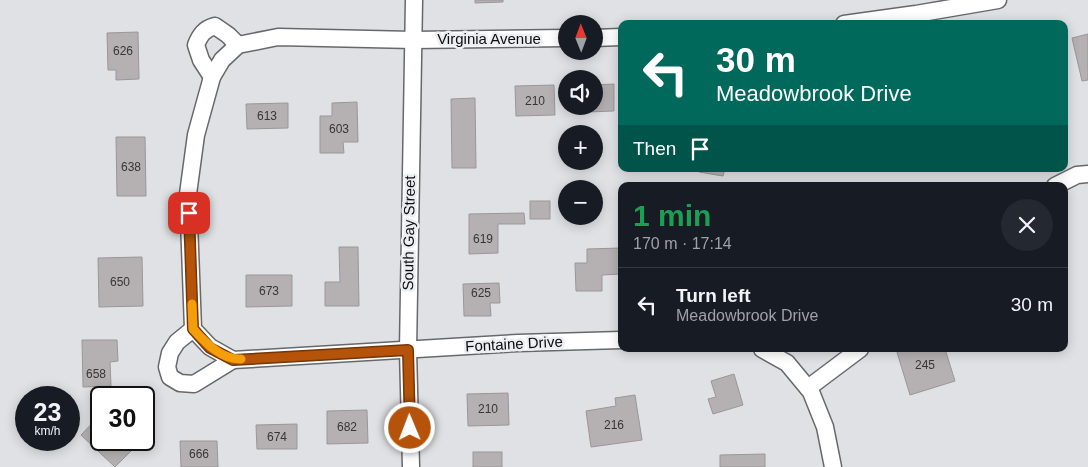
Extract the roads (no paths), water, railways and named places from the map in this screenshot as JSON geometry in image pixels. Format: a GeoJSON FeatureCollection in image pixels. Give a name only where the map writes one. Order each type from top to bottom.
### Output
{"type":"FeatureCollection","features":[{"type":"Feature","properties":{"kind":"street","name":"South Gay Street"},"geometry":{"type":"LineString","coordinates":[[411,467],[408,350],[414,0]]}},
{"type":"Feature","properties":{"kind":"street"},"geometry":{"type":"LineString","coordinates":[[873,20],[998,0]]}},
{"type":"Feature","properties":{"kind":"street"},"geometry":{"type":"LineString","coordinates":[[212,77],[201,60],[196,45],[201,35],[208,28],[215,26],[238,44],[222,60],[212,77],[196,135],[188,194],[193,329],[210,348],[233,360]]}},
{"type":"Feature","properties":{"kind":"street","name":"Virginia Avenue"},"geometry":{"type":"LineString","coordinates":[[238,44],[278,37],[413,40],[558,38]]}},
{"type":"Feature","properties":{"kind":"street"},"geometry":{"type":"LineString","coordinates":[[603,38],[618,37]]}},
{"type":"Feature","properties":{"kind":"street"},"geometry":{"type":"LineString","coordinates":[[1064,182],[1077,176],[1088,174]]}},
{"type":"Feature","properties":{"kind":"street"},"geometry":{"type":"LineString","coordinates":[[193,329],[177,342],[170,353],[167,367],[170,377],[180,383],[194,384],[233,360]]}},
{"type":"Feature","properties":{"kind":"street","name":"Fontaine Drive"},"geometry":{"type":"LineString","coordinates":[[233,360],[618,340]]}},
{"type":"Feature","properties":{"kind":"street"},"geometry":{"type":"LineString","coordinates":[[767,352],[787,363],[808,388],[826,427],[833,467]]}},
{"type":"Feature","properties":{"kind":"street"},"geometry":{"type":"LineString","coordinates":[[808,388],[856,352]]}}]}
